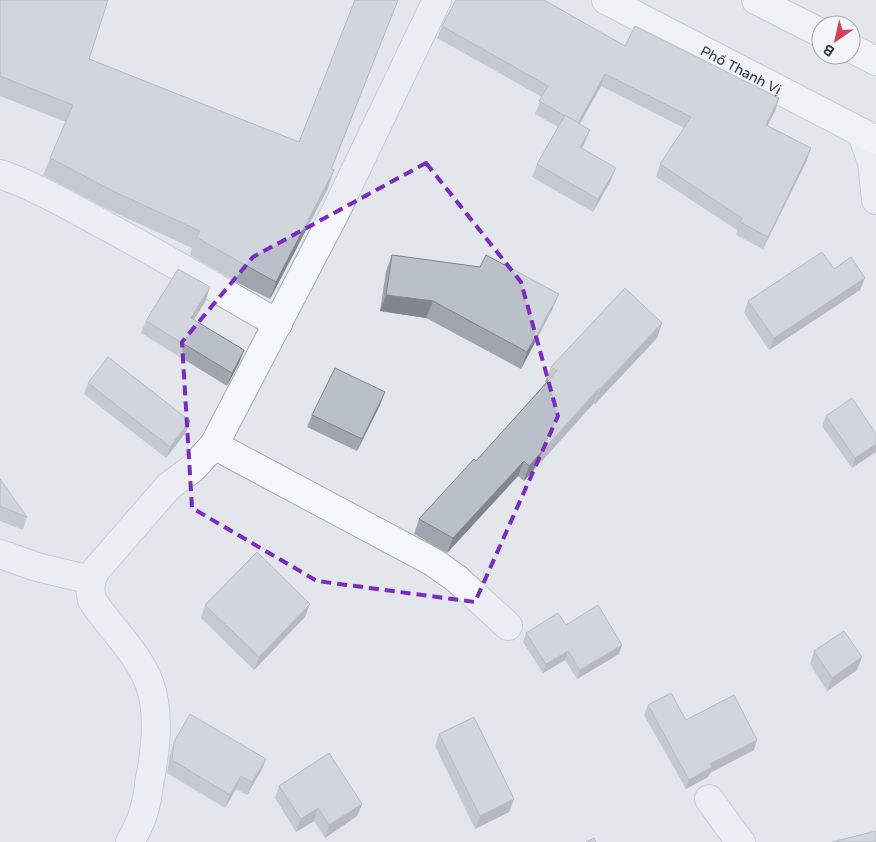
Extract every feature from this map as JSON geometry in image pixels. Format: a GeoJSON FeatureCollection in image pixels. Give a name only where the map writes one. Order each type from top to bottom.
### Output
{"type":"FeatureCollection","features":[{"type":"Feature","properties":{"kind":"main road","name":"Phố Thanh Vị"},"geometry":{"type":"LineString","coordinates":[[606,0],[868,136]]}},
{"type":"Feature","properties":{"kind":"main road"},"geometry":{"type":"LineString","coordinates":[[756,0],[811,28]]}},
{"type":"Feature","properties":{"kind":"main road"},"geometry":{"type":"LineString","coordinates":[[861,53],[876,61]]}},
{"type":"Feature","properties":{"kind":"street"},"geometry":{"type":"LineString","coordinates":[[130,842],[143,814],[148,792],[155,739],[155,710],[150,685],[137,659],[92,600],[89,589],[90,580],[96,570],[169,486],[192,469],[214,445],[335,213],[437,0]]}},
{"type":"Feature","properties":{"kind":"street"},"geometry":{"type":"LineString","coordinates":[[868,136],[876,200]]}},
{"type":"Feature","properties":{"kind":"street"},"geometry":{"type":"LineString","coordinates":[[0,174],[57,199],[149,249],[278,324]]}},
{"type":"Feature","properties":{"kind":"street"},"geometry":{"type":"LineString","coordinates":[[214,445],[434,562],[457,579],[508,626]]}},
{"type":"Feature","properties":{"kind":"street"},"geometry":{"type":"LineString","coordinates":[[0,554],[90,580]]}},
{"type":"Feature","properties":{"kind":"street"},"geometry":{"type":"LineString","coordinates":[[709,799],[741,842]]}},
{"type":"Feature","properties":{"kind":"highlighted area"},"geometry":{"type":"Polygon","coordinates":[[[426,163],[521,282],[558,416],[475,602],[317,581],[192,508],[182,342],[253,257],[426,163]]]}},
{"type":"Feature","properties":{"kind":"building"},"geometry":{"type":"Polygon","coordinates":[[[0,0],[108,0],[89,59],[299,142],[355,0],[398,0],[331,169],[334,170],[276,282],[196,237],[200,231],[115,192],[50,158],[73,105],[0,76],[0,0]]]}},
{"type":"Feature","properties":{"kind":"building"},"geometry":{"type":"Polygon","coordinates":[[[456,0],[544,0],[625,46],[635,26],[779,98],[766,125],[811,148],[768,237],[740,222],[742,218],[660,164],[691,117],[605,74],[578,123],[539,101],[548,86],[442,26],[456,0]]]}},
{"type":"Feature","properties":{"kind":"building"},"geometry":{"type":"Polygon","coordinates":[[[565,115],[590,130],[580,147],[616,168],[598,199],[537,164],[565,115]]]}},
{"type":"Feature","properties":{"kind":"building"},"geometry":{"type":"Polygon","coordinates":[[[822,252],[834,269],[851,257],[865,278],[774,338],[748,301],[822,252]]]}},
{"type":"Feature","properties":{"kind":"building"},"geometry":{"type":"Polygon","coordinates":[[[392,255],[480,267],[486,255],[559,294],[527,352],[433,301],[386,295],[392,255]]]}},
{"type":"Feature","properties":{"kind":"building"},"geometry":{"type":"Polygon","coordinates":[[[178,269],[210,287],[191,318],[244,350],[232,373],[146,321],[178,269]]]}},
{"type":"Feature","properties":{"kind":"building"},"geometry":{"type":"Polygon","coordinates":[[[625,288],[662,323],[599,388],[529,466],[524,461],[453,538],[419,519],[474,459],[476,461],[557,371],[551,367],[625,288]]]}},
{"type":"Feature","properties":{"kind":"building"},"geometry":{"type":"Polygon","coordinates":[[[108,357],[190,421],[170,447],[88,383],[108,357]]]}},
{"type":"Feature","properties":{"kind":"building"},"geometry":{"type":"Polygon","coordinates":[[[335,368],[385,392],[362,439],[312,415],[335,368]]]}},
{"type":"Feature","properties":{"kind":"building"},"geometry":{"type":"Polygon","coordinates":[[[852,398],[876,434],[876,444],[855,458],[826,416],[852,398]]]}},
{"type":"Feature","properties":{"kind":"building"},"geometry":{"type":"Polygon","coordinates":[[[0,479],[27,517],[0,506],[0,479]]]}},
{"type":"Feature","properties":{"kind":"building"},"geometry":{"type":"Polygon","coordinates":[[[257,552],[310,604],[259,657],[205,605],[257,552]]]}},
{"type":"Feature","properties":{"kind":"building"},"geometry":{"type":"Polygon","coordinates":[[[598,605],[622,645],[580,670],[568,651],[546,664],[526,633],[558,613],[566,625],[598,605]]]}},
{"type":"Feature","properties":{"kind":"building"},"geometry":{"type":"Polygon","coordinates":[[[844,631],[862,657],[832,678],[814,651],[844,631]]]}},
{"type":"Feature","properties":{"kind":"building"},"geometry":{"type":"Polygon","coordinates":[[[671,693],[686,720],[734,695],[757,740],[710,764],[712,767],[689,780],[648,705],[671,693]]]}},
{"type":"Feature","properties":{"kind":"building"},"geometry":{"type":"Polygon","coordinates":[[[190,714],[266,759],[252,782],[241,776],[230,795],[172,760],[174,742],[190,714]]]}},
{"type":"Feature","properties":{"kind":"building"},"geometry":{"type":"Polygon","coordinates":[[[474,717],[514,799],[480,816],[439,734],[474,717]]]}},
{"type":"Feature","properties":{"kind":"building"},"geometry":{"type":"Polygon","coordinates":[[[329,753],[362,804],[329,825],[318,808],[301,819],[279,786],[329,753]]]}},
{"type":"Feature","properties":{"kind":"building"},"geometry":{"type":"Polygon","coordinates":[[[876,831],[876,842],[832,842],[876,831]]]}},
{"type":"Feature","properties":{"kind":"building"},"geometry":{"type":"Polygon","coordinates":[[[594,838],[596,842],[586,842],[594,838]]]}}]}
